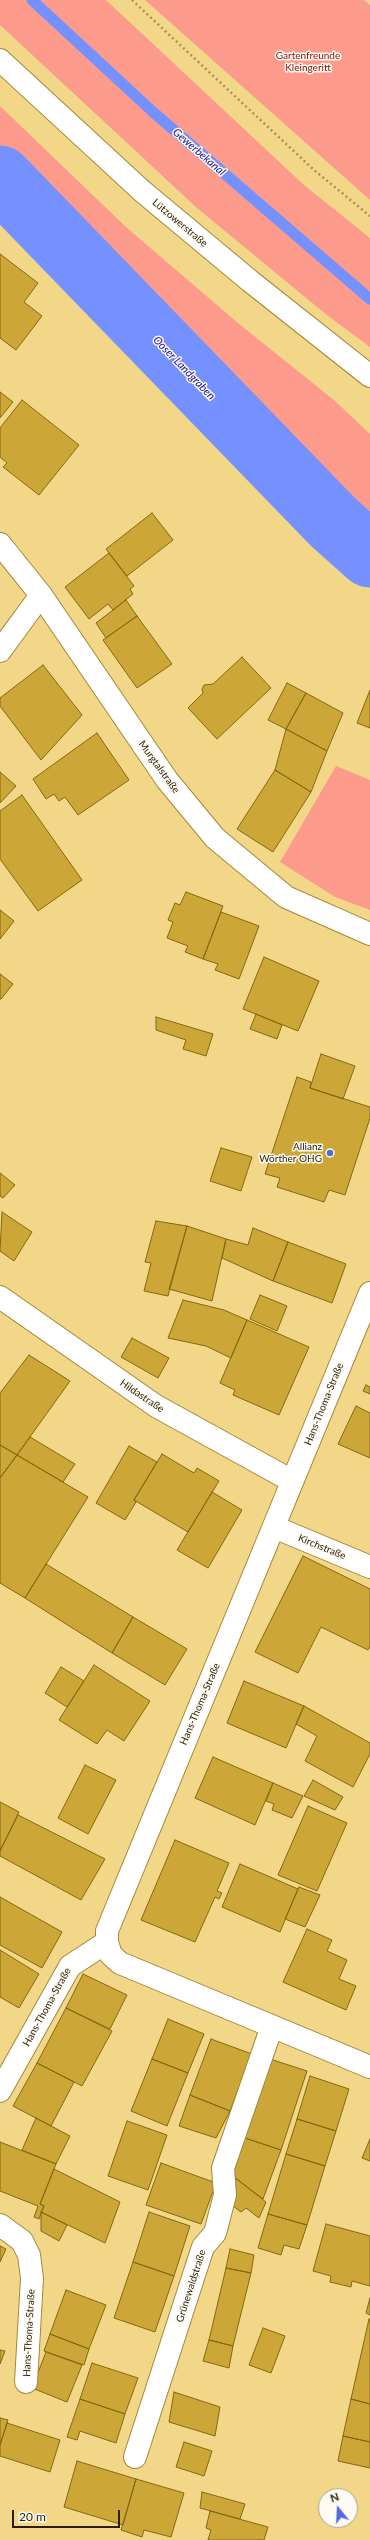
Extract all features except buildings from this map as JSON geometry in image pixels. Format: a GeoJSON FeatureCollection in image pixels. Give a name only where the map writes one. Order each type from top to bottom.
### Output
{"type":"FeatureCollection","features":[{"type":"Feature","properties":{"kind":"street","name":"Lützowerstraße"},"geometry":{"type":"LineString","coordinates":[[0,60],[142,191],[250,281],[370,376]]}},
{"type":"Feature","properties":{"kind":"street","name":"Murgtalstraße"},"geometry":{"type":"LineString","coordinates":[[0,544],[41,595],[167,780],[216,838],[286,897],[370,934]]}},
{"type":"Feature","properties":{"kind":"street"},"geometry":{"type":"LineString","coordinates":[[0,652],[41,595]]}},
{"type":"Feature","properties":{"kind":"street","name":"Hans-Thoma-Straße"},"geometry":{"type":"LineString","coordinates":[[0,2092],[70,1966],[107,1942],[107,1931],[370,1293]]}},
{"type":"Feature","properties":{"kind":"street","name":"Hildastraße"},"geometry":{"type":"LineString","coordinates":[[0,1297],[156,1406],[292,1481]]}},
{"type":"Feature","properties":{"kind":"street","name":"Kirchstraße"},"geometry":{"type":"LineString","coordinates":[[274,1527],[370,1567]]}},
{"type":"Feature","properties":{"kind":"street"},"geometry":{"type":"LineString","coordinates":[[107,1942],[111,1955],[120,1963],[370,2067]]}},
{"type":"Feature","properties":{"kind":"street","name":"Grünewaldstraße"},"geometry":{"type":"LineString","coordinates":[[135,2457],[203,2246],[215,2233],[225,2195],[223,2168],[272,2026]]}},
{"type":"Feature","properties":{"kind":"street","name":"Hans-Thoma-Straße"},"geometry":{"type":"LineString","coordinates":[[0,2226],[22,2241],[30,2255],[32,2278],[28,2316],[26,2382]]}},
{"type":"Feature","properties":{"kind":"path"},"geometry":{"type":"LineString","coordinates":[[132,0],[314,170],[370,216]]}},
{"type":"Feature","properties":{"kind":"green space"},"geometry":{"type":"Polygon","coordinates":[[[0,0],[106,0],[304,185],[370,238],[370,347],[328,316],[197,208],[0,25],[0,0]]]}},
{"type":"Feature","properties":{"kind":"green space","name":"Gartenfreunde Kleingeritt"},"geometry":{"type":"Polygon","coordinates":[[[145,0],[364,0],[370,5],[370,200],[145,0]]]}},
{"type":"Feature","properties":{"kind":"green space"},"geometry":{"type":"Polygon","coordinates":[[[0,106],[126,227],[238,323],[335,401],[370,434],[370,586],[109,324],[0,204],[0,106]]]}},
{"type":"Feature","properties":{"kind":"green space"},"geometry":{"type":"Polygon","coordinates":[[[336,766],[370,780],[370,910],[335,897],[280,862],[336,766]]]}},
{"type":"Feature","properties":{"kind":"waterway","name":"Gewerbekanal"},"geometry":{"type":"LineString","coordinates":[[32,0],[153,112],[370,299]]}},
{"type":"Feature","properties":{"kind":"waterway","name":"Ooser Landgraben"},"geometry":{"type":"LineString","coordinates":[[0,178],[333,522],[370,555]]}},
{"type":"Feature","properties":{"kind":"place","name":"Allianz Wörther OHG"},"geometry":{"type":"Point","coordinates":[330,1153]}}]}
